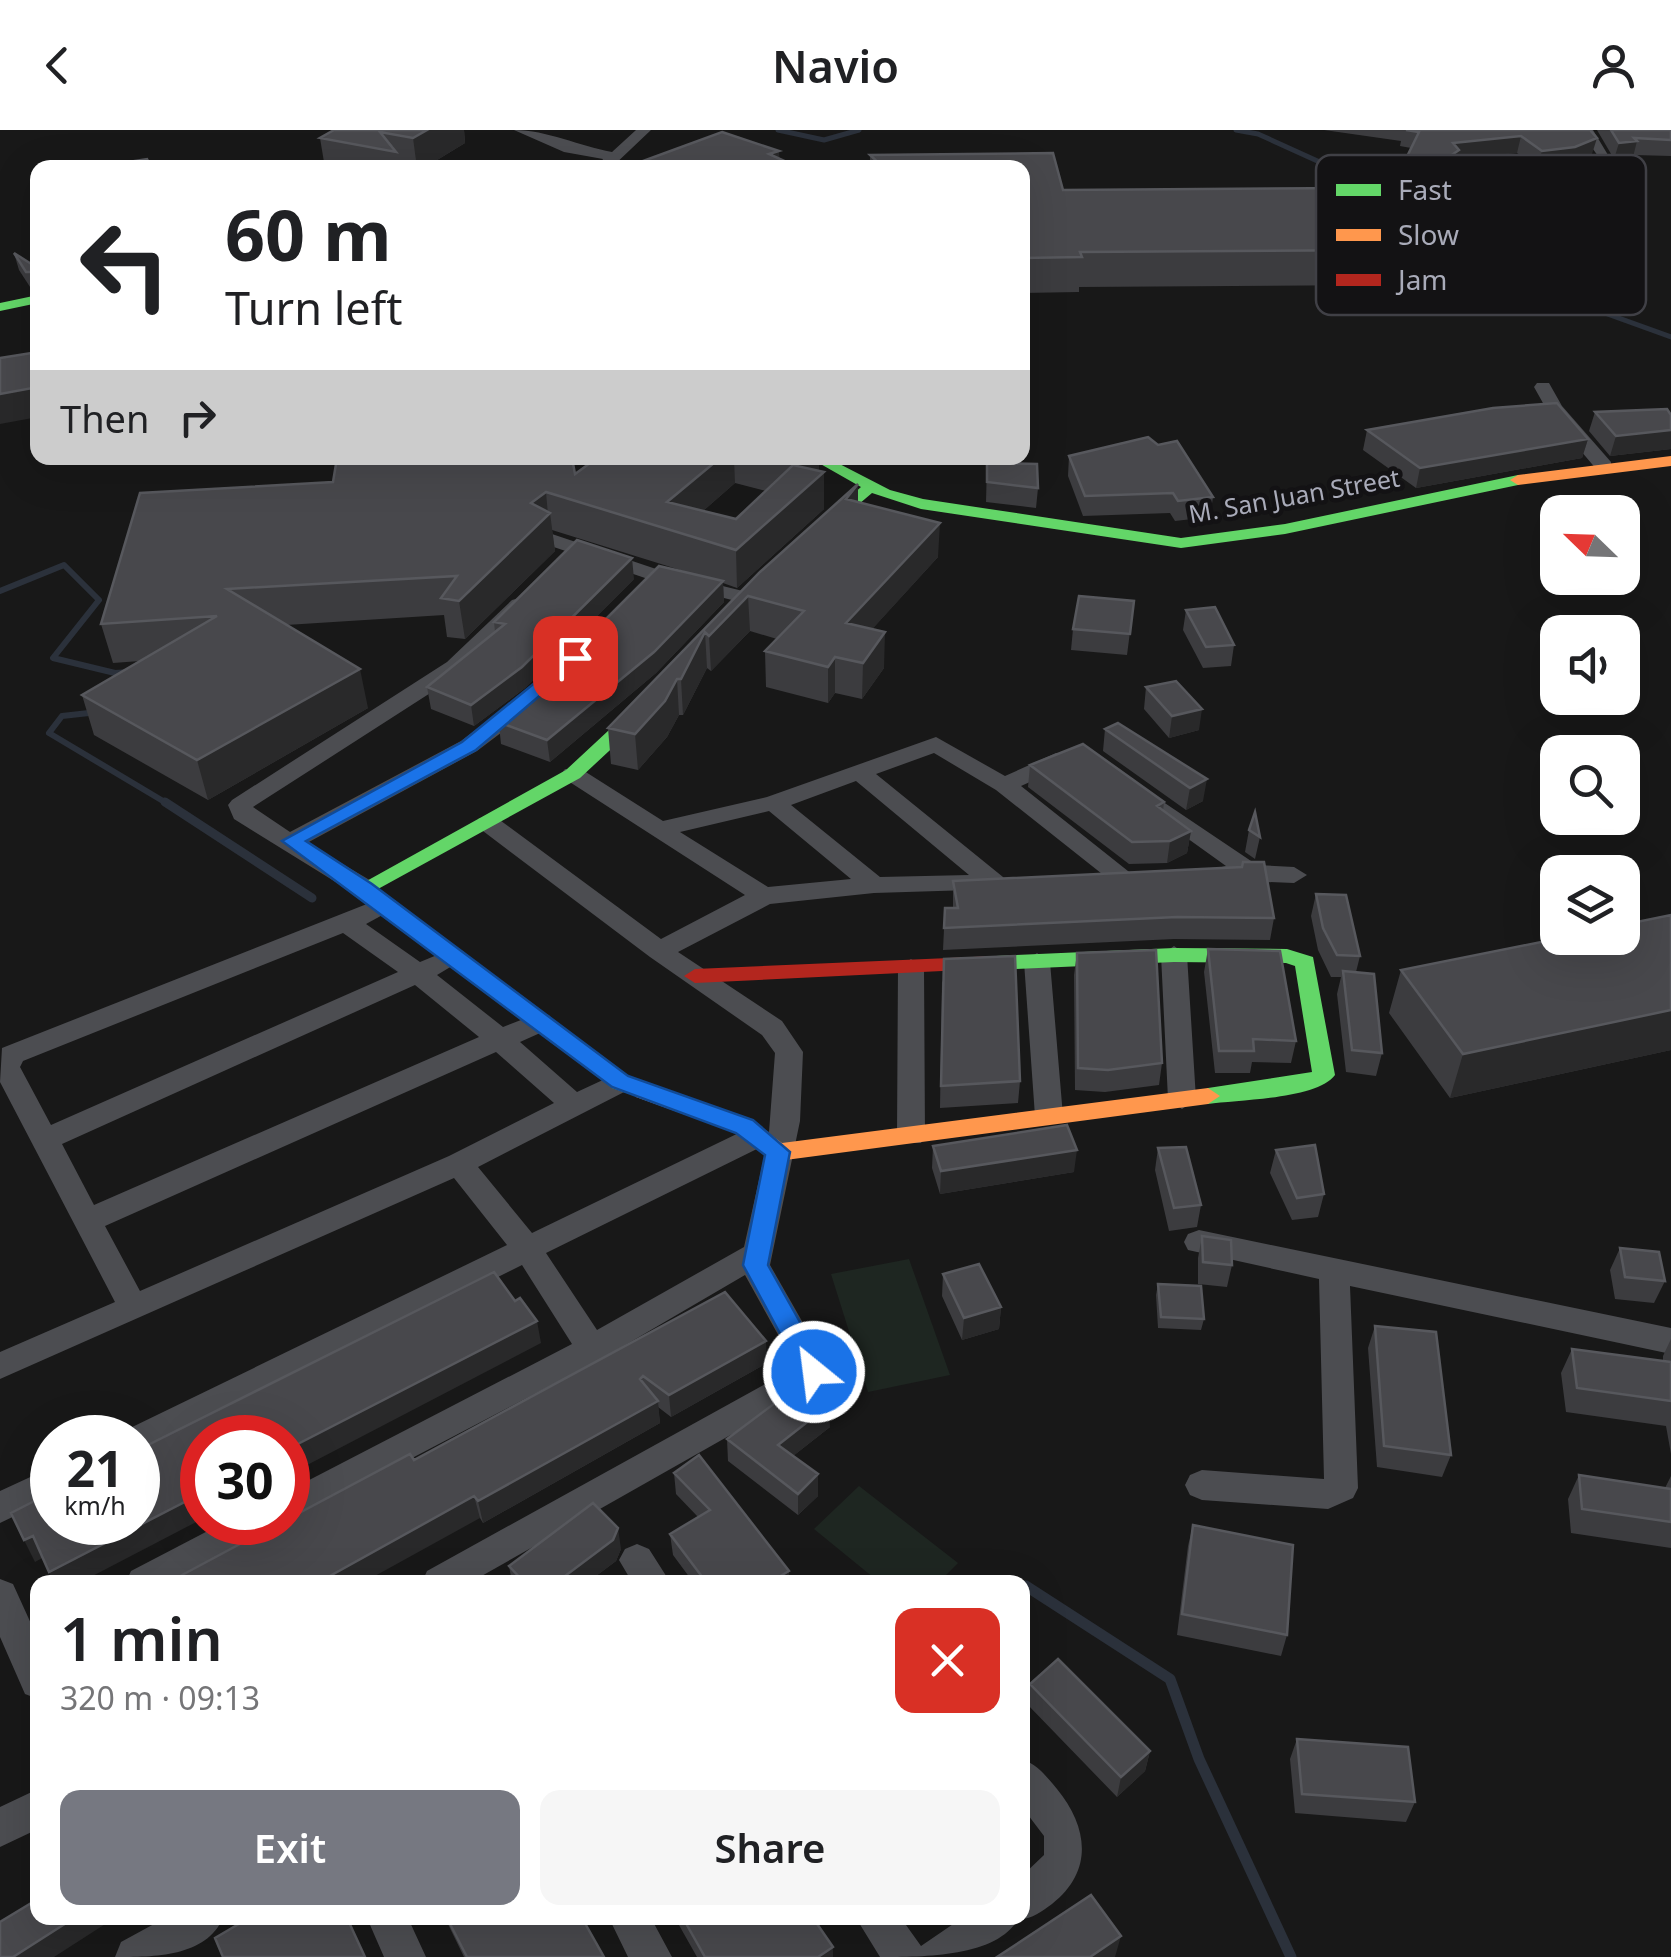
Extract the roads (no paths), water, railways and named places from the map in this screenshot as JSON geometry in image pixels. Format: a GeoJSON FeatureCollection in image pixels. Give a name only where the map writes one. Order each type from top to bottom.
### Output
{"type":"FeatureCollection","features":[{"type":"Feature","properties":{"kind":"street"},"geometry":{"type":"LineString","coordinates":[[521,130],[569,149],[618,157]]}},
{"type":"Feature","properties":{"kind":"street"},"geometry":{"type":"LineString","coordinates":[[613,160],[644,130]]}},
{"type":"Feature","properties":{"kind":"street"},"geometry":{"type":"LineString","coordinates":[[1586,130],[1605,155]]}},
{"type":"Feature","properties":{"kind":"street"},"geometry":{"type":"LineString","coordinates":[[0,307],[30,301]]}},
{"type":"Feature","properties":{"kind":"street"},"geometry":{"type":"LineString","coordinates":[[1543,387],[1554,408],[1604,466]]}},
{"type":"Feature","properties":{"kind":"street","name":"M. San Juan Street"},"geometry":{"type":"LineString","coordinates":[[830,465],[870,487],[922,504],[1182,543],[1285,530],[1546,474],[1671,461]]}},
{"type":"Feature","properties":{"kind":"street"},"geometry":{"type":"LineString","coordinates":[[802,548],[870,487]]}},
{"type":"Feature","properties":{"kind":"street"},"geometry":{"type":"LineString","coordinates":[[548,539],[566,556],[649,582],[755,592]]}},
{"type":"Feature","properties":{"kind":"street"},"geometry":{"type":"LineString","coordinates":[[536,587],[455,667],[240,805],[243,814],[364,888],[620,1082],[712,1113],[767,1144]]}},
{"type":"Feature","properties":{"kind":"street"},"geometry":{"type":"LineString","coordinates":[[729,620],[755,592]]}},
{"type":"Feature","properties":{"kind":"street"},"geometry":{"type":"LineString","coordinates":[[292,841],[469,746],[547,685]]}},
{"type":"Feature","properties":{"kind":"street"},"geometry":{"type":"LineString","coordinates":[[364,888],[573,774],[656,694]]}},
{"type":"Feature","properties":{"kind":"street"},"geometry":{"type":"LineString","coordinates":[[660,829],[774,803],[936,744],[1004,785],[1134,879],[1088,880]]}},
{"type":"Feature","properties":{"kind":"street"},"geometry":{"type":"LineString","coordinates":[[1004,785],[1070,755],[1086,755]]}},
{"type":"Feature","properties":{"kind":"street"},"geometry":{"type":"LineString","coordinates":[[573,774],[764,896]]}},
{"type":"Feature","properties":{"kind":"street"},"geometry":{"type":"LineString","coordinates":[[659,951],[764,896],[874,885],[1003,883],[861,774]]}},
{"type":"Feature","properties":{"kind":"street"},"geometry":{"type":"LineString","coordinates":[[1116,776],[1251,872]]}},
{"type":"Feature","properties":{"kind":"street"},"geometry":{"type":"LineString","coordinates":[[774,803],[874,885]]}},
{"type":"Feature","properties":{"kind":"street"},"geometry":{"type":"LineString","coordinates":[[452,1575],[814,1372],[755,1265],[767,1144],[786,1121],[789,1052],[772,1028],[659,951],[488,823]]}},
{"type":"Feature","properties":{"kind":"street"},"geometry":{"type":"LineString","coordinates":[[1197,875],[1294,875]]}},
{"type":"Feature","properties":{"kind":"street"},"geometry":{"type":"LineString","coordinates":[[132,1305],[6,1068],[12,1055],[386,906]]}},
{"type":"Feature","properties":{"kind":"street"},"geometry":{"type":"LineString","coordinates":[[346,922],[419,972],[504,1040],[572,1104]]}},
{"type":"Feature","properties":{"kind":"street"},"geometry":{"type":"LineString","coordinates":[[160,1429],[528,1250],[767,1144],[911,1136],[1313,1082],[1325,1070],[1305,962],[1287,956],[1174,955],[695,976]]}},
{"type":"Feature","properties":{"kind":"street"},"geometry":{"type":"LineString","coordinates":[[1174,955],[1182,1098]]}},
{"type":"Feature","properties":{"kind":"street"},"geometry":{"type":"LineString","coordinates":[[45,1140],[454,958]]}},
{"type":"Feature","properties":{"kind":"street"},"geometry":{"type":"LineString","coordinates":[[1037,962],[1049,1116]]}},
{"type":"Feature","properties":{"kind":"street"},"geometry":{"type":"LineString","coordinates":[[911,968],[911,1136]]}},
{"type":"Feature","properties":{"kind":"street"},"geometry":{"type":"LineString","coordinates":[[86,1222],[539,1022]]}},
{"type":"Feature","properties":{"kind":"street"},"geometry":{"type":"LineString","coordinates":[[0,1366],[459,1164],[620,1082]]}},
{"type":"Feature","properties":{"kind":"street"},"geometry":{"type":"LineString","coordinates":[[459,1164],[528,1250],[592,1348]]}},
{"type":"Feature","properties":{"kind":"street"},"geometry":{"type":"LineString","coordinates":[[1198,1242],[1671,1342]]}},
{"type":"Feature","properties":{"kind":"street"},"geometry":{"type":"LineString","coordinates":[[310,1496],[592,1348],[756,1255]]}},
{"type":"Feature","properties":{"kind":"street"},"geometry":{"type":"LineString","coordinates":[[1202,1485],[1328,1494],[1341,1488],[1334,1273]]}},
{"type":"Feature","properties":{"kind":"street"},"geometry":{"type":"LineString","coordinates":[[0,1508],[30,1493]]}},
{"type":"Feature","properties":{"kind":"street"},"geometry":{"type":"LineString","coordinates":[[157,1575],[215,1545]]}},
{"type":"Feature","properties":{"kind":"street"},"geometry":{"type":"LineString","coordinates":[[0,1596],[19,1647]]}},
{"type":"Feature","properties":{"kind":"street"},"geometry":{"type":"LineString","coordinates":[[1030,1786],[1064,1826],[1064,1856],[1043,1888],[1030,1896]]}},
{"type":"Feature","properties":{"kind":"street"},"geometry":{"type":"LineString","coordinates":[[0,1828],[30,1812]]}},
{"type":"Feature","properties":{"kind":"street"},"geometry":{"type":"LineString","coordinates":[[155,1943],[190,1925]]}},
{"type":"Feature","properties":{"kind":"street"},"geometry":{"type":"LineString","coordinates":[[390,1925],[406,1957]]}},
{"type":"Feature","properties":{"kind":"street"},"geometry":{"type":"LineString","coordinates":[[632,1925],[651,1957]]}},
{"type":"Feature","properties":{"kind":"street"},"geometry":{"type":"LineString","coordinates":[[881,1925],[905,1957]]}},
{"type":"Feature","properties":{"kind":"street"},"geometry":{"type":"LineString","coordinates":[[937,1957],[987,1925]]}},
{"type":"Feature","properties":{"kind":"waterway"},"geometry":{"type":"LineString","coordinates":[[778,130],[824,140],[859,130]]}},
{"type":"Feature","properties":{"kind":"waterway"},"geometry":{"type":"LineString","coordinates":[[1236,130],[1258,134],[1316,160]]}},
{"type":"Feature","properties":{"kind":"waterway"},"geometry":{"type":"LineString","coordinates":[[1610,315],[1671,337]]}},
{"type":"Feature","properties":{"kind":"waterway"},"geometry":{"type":"LineString","coordinates":[[0,591],[64,565],[99,600],[53,658],[115,673],[130,672]]}},
{"type":"Feature","properties":{"kind":"waterway"},"geometry":{"type":"LineString","coordinates":[[98,712],[62,716],[49,733],[168,804]]}},
{"type":"Feature","properties":{"kind":"waterway"},"geometry":{"type":"LineString","coordinates":[[165,802],[312,898]]}},
{"type":"Feature","properties":{"kind":"waterway"},"geometry":{"type":"LineString","coordinates":[[1030,1589],[1170,1679],[1199,1759],[1291,1957]]}}]}
